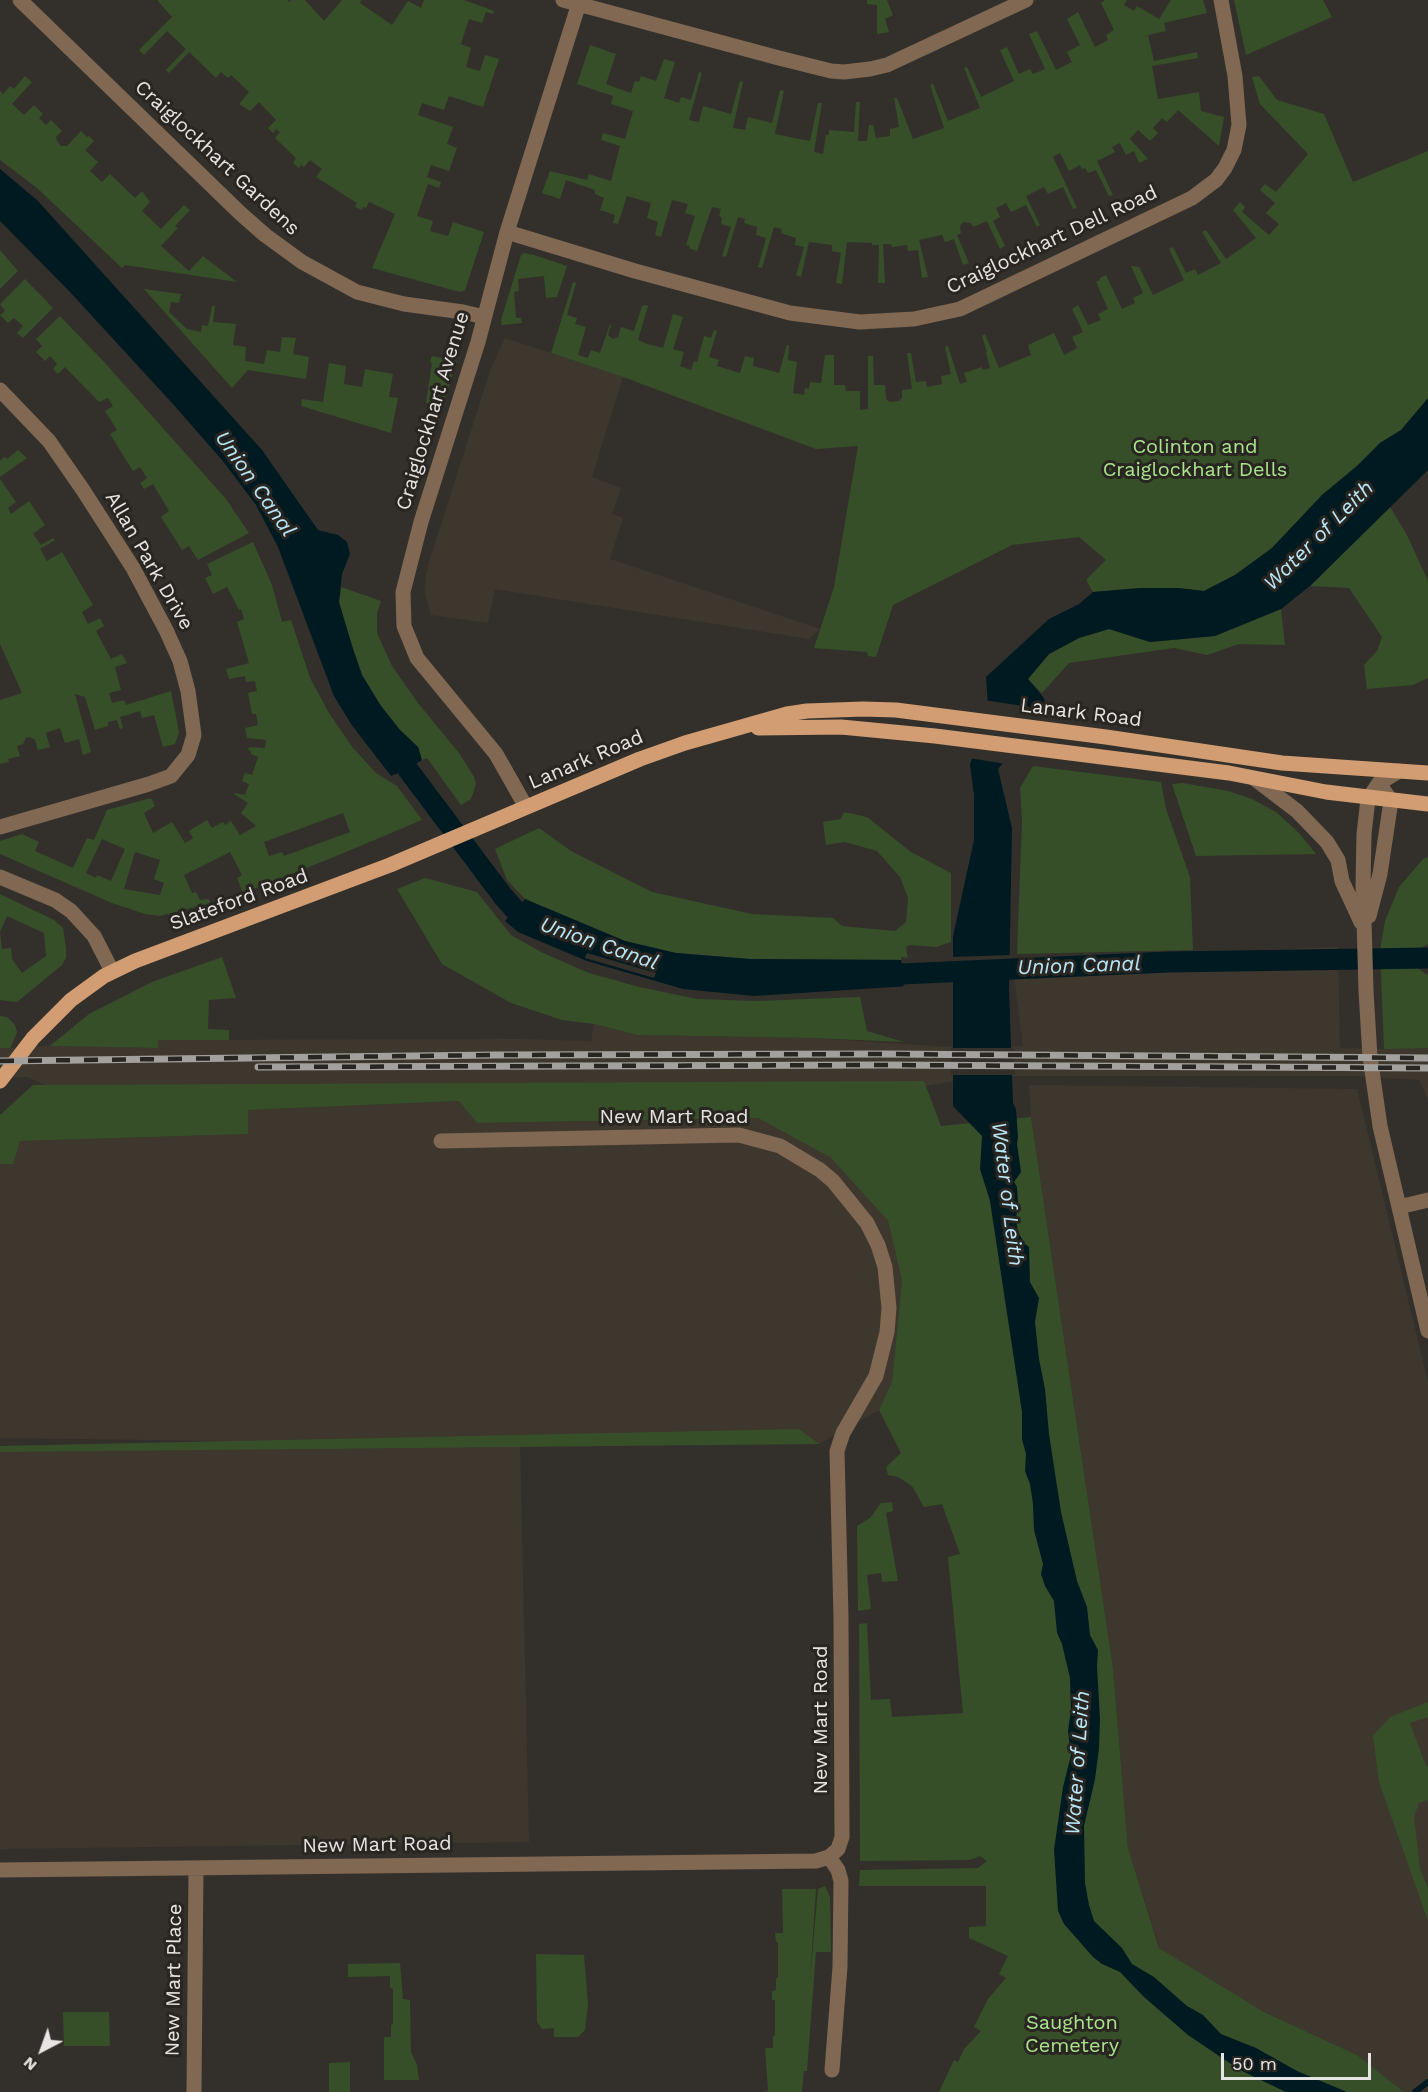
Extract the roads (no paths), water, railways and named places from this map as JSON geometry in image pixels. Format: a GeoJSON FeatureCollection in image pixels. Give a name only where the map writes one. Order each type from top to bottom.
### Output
{"type":"FeatureCollection","features":[{"type":"Feature","properties":{"kind":"main road","name":"Lanark Road"},"geometry":{"type":"LineString","coordinates":[[526,807],[640,759],[685,743],[787,714],[807,711],[896,710],[1158,744],[1282,763],[1428,773]]}},
{"type":"Feature","properties":{"kind":"main road","name":"Lanark Road"},"geometry":{"type":"LineString","coordinates":[[730,730],[805,726],[841,727],[1167,765],[1368,799],[1428,804]]}},
{"type":"Feature","properties":{"kind":"main road","name":"Slateford Road"},"geometry":{"type":"LineString","coordinates":[[0,1081],[24,1048],[56,1014],[81,991],[112,971],[143,957],[390,866],[526,807]]}},
{"type":"Feature","properties":{"kind":"street","name":"Craiglockhart Gardens"},"geometry":{"type":"LineString","coordinates":[[20,0],[240,213],[290,254],[332,280],[357,292],[404,304],[484,317]]}},
{"type":"Feature","properties":{"kind":"street"},"geometry":{"type":"LineString","coordinates":[[563,0],[579,2],[779,58],[844,72],[887,65],[1026,0]]}},
{"type":"Feature","properties":{"kind":"street","name":"Craiglockhart Dell Road"},"geometry":{"type":"LineString","coordinates":[[507,232],[635,271],[799,315],[860,322],[914,319],[960,309],[1182,203],[1216,180],[1234,150],[1239,125],[1234,76],[1221,0]]}},
{"type":"Feature","properties":{"kind":"street","name":"Craiglockhart Avenue"},"geometry":{"type":"LineString","coordinates":[[526,807],[496,754],[417,658],[406,635],[402,609],[404,585],[411,559],[484,317],[507,232],[579,2]]}},
{"type":"Feature","properties":{"kind":"street","name":"Allan Park Drive"},"geometry":{"type":"LineString","coordinates":[[0,390],[49,441],[133,568],[180,661],[188,691],[194,735],[188,755],[171,776],[0,826]]}},
{"type":"Feature","properties":{"kind":"street"},"geometry":{"type":"LineString","coordinates":[[1365,931],[1380,874],[1391,801],[1367,770]]}},
{"type":"Feature","properties":{"kind":"street"},"geometry":{"type":"LineString","coordinates":[[1399,771],[1379,783],[1368,799],[1364,854],[1370,1057],[1380,1126],[1428,1331]]}},
{"type":"Feature","properties":{"kind":"street"},"geometry":{"type":"LineString","coordinates":[[1256,779],[1297,811],[1327,842],[1338,860],[1342,881],[1365,931]]}},
{"type":"Feature","properties":{"kind":"street"},"geometry":{"type":"LineString","coordinates":[[0,877],[55,900],[70,911],[94,936],[112,971]]}},
{"type":"Feature","properties":{"kind":"street","name":"New Mart Road"},"geometry":{"type":"LineString","coordinates":[[0,1870],[816,1862],[829,1857],[838,1849],[842,1837],[837,1451],[843,1433],[876,1377],[885,1343],[890,1308],[885,1267],[878,1245],[867,1223],[833,1181],[820,1170],[780,1146],[740,1134],[441,1141]]}},
{"type":"Feature","properties":{"kind":"street"},"geometry":{"type":"LineString","coordinates":[[1399,1207],[1428,1200]]}},
{"type":"Feature","properties":{"kind":"street"},"geometry":{"type":"LineString","coordinates":[[829,1857],[838,1870],[841,1881],[840,1966],[832,2070]]}},
{"type":"Feature","properties":{"kind":"street","name":"New Mart Place"},"geometry":{"type":"LineString","coordinates":[[194,2092],[196,1868]]}},
{"type":"Feature","properties":{"kind":"water"},"geometry":{"type":"Polygon","coordinates":[[[0,169],[38,201],[262,450],[318,530],[338,535],[347,542],[350,554],[342,574],[339,602],[353,649],[362,675],[381,706],[400,730],[418,747],[422,760],[391,776],[351,724],[334,696],[278,547],[256,505],[222,460],[172,403],[69,291],[0,221],[0,169]]]}},
{"type":"Feature","properties":{"kind":"water","name":"Water of Leith"},"geometry":{"type":"Polygon","coordinates":[[[1428,398],[1428,470],[1310,586],[1281,609],[1215,636],[1150,642],[1109,629],[1079,638],[1049,654],[1028,679],[1044,698],[1046,710],[998,769],[1012,828],[1009,990],[1013,1103],[1016,1109],[1021,1172],[1014,1182],[1017,1187],[1018,1203],[1016,1220],[1018,1232],[1029,1247],[1030,1282],[1039,1298],[1035,1322],[1061,1512],[1077,1581],[1087,1607],[1090,1635],[1098,1650],[1099,1748],[1095,1779],[1084,1826],[1085,1883],[1089,1905],[1094,1921],[1122,1948],[1132,1964],[1154,1977],[1187,2006],[1203,2015],[1221,2034],[1256,2048],[1297,2071],[1347,2092],[1286,2092],[1240,2070],[1188,2035],[1144,1997],[1120,1972],[1093,1957],[1064,1924],[1058,1911],[1054,1850],[1063,1787],[1071,1755],[1068,1731],[1071,1710],[1070,1678],[1057,1633],[1054,1601],[1041,1574],[1043,1564],[1034,1530],[1030,1484],[1025,1471],[1026,1454],[1022,1439],[1022,1412],[990,1201],[980,1169],[982,1136],[953,1106],[953,936],[974,840],[974,795],[970,765],[988,706],[986,677],[1049,619],[1079,604],[1093,592],[1140,588],[1204,591],[1235,575],[1272,548],[1322,495],[1380,443],[1401,430],[1428,398]]]}},
{"type":"Feature","properties":{"kind":"water"},"geometry":{"type":"Polygon","coordinates":[[[525,899],[625,941],[676,953],[750,959],[908,960],[909,986],[754,996],[683,989],[587,961],[518,932],[505,921],[525,899]]]}},
{"type":"Feature","properties":{"kind":"waterway","name":"Union Canal"},"geometry":{"type":"LineString","coordinates":[[391,747],[502,895],[515,910],[539,924]]}},
{"type":"Feature","properties":{"kind":"waterway","name":"Union Canal"},"geometry":{"type":"LineString","coordinates":[[901,974],[1169,962],[1428,958]]}},
{"type":"Feature","properties":{"kind":"waterway"},"geometry":{"type":"LineString","coordinates":[[1415,2092],[1428,2082]]}},
{"type":"Feature","properties":{"kind":"railway"},"geometry":{"type":"LineString","coordinates":[[0,1061],[495,1055],[882,1054],[1428,1058]]}},
{"type":"Feature","properties":{"kind":"railway"},"geometry":{"type":"LineString","coordinates":[[258,1067],[882,1065],[1428,1068]]}},
{"type":"Feature","properties":{"kind":"park label","name":"Colinton and Craiglockhart Dells"},"geometry":{"type":"Point","coordinates":[1195,458]}},
{"type":"Feature","properties":{"kind":"park label","name":"Saughton Cemetery"},"geometry":{"type":"Point","coordinates":[1072,2034]}}]}
